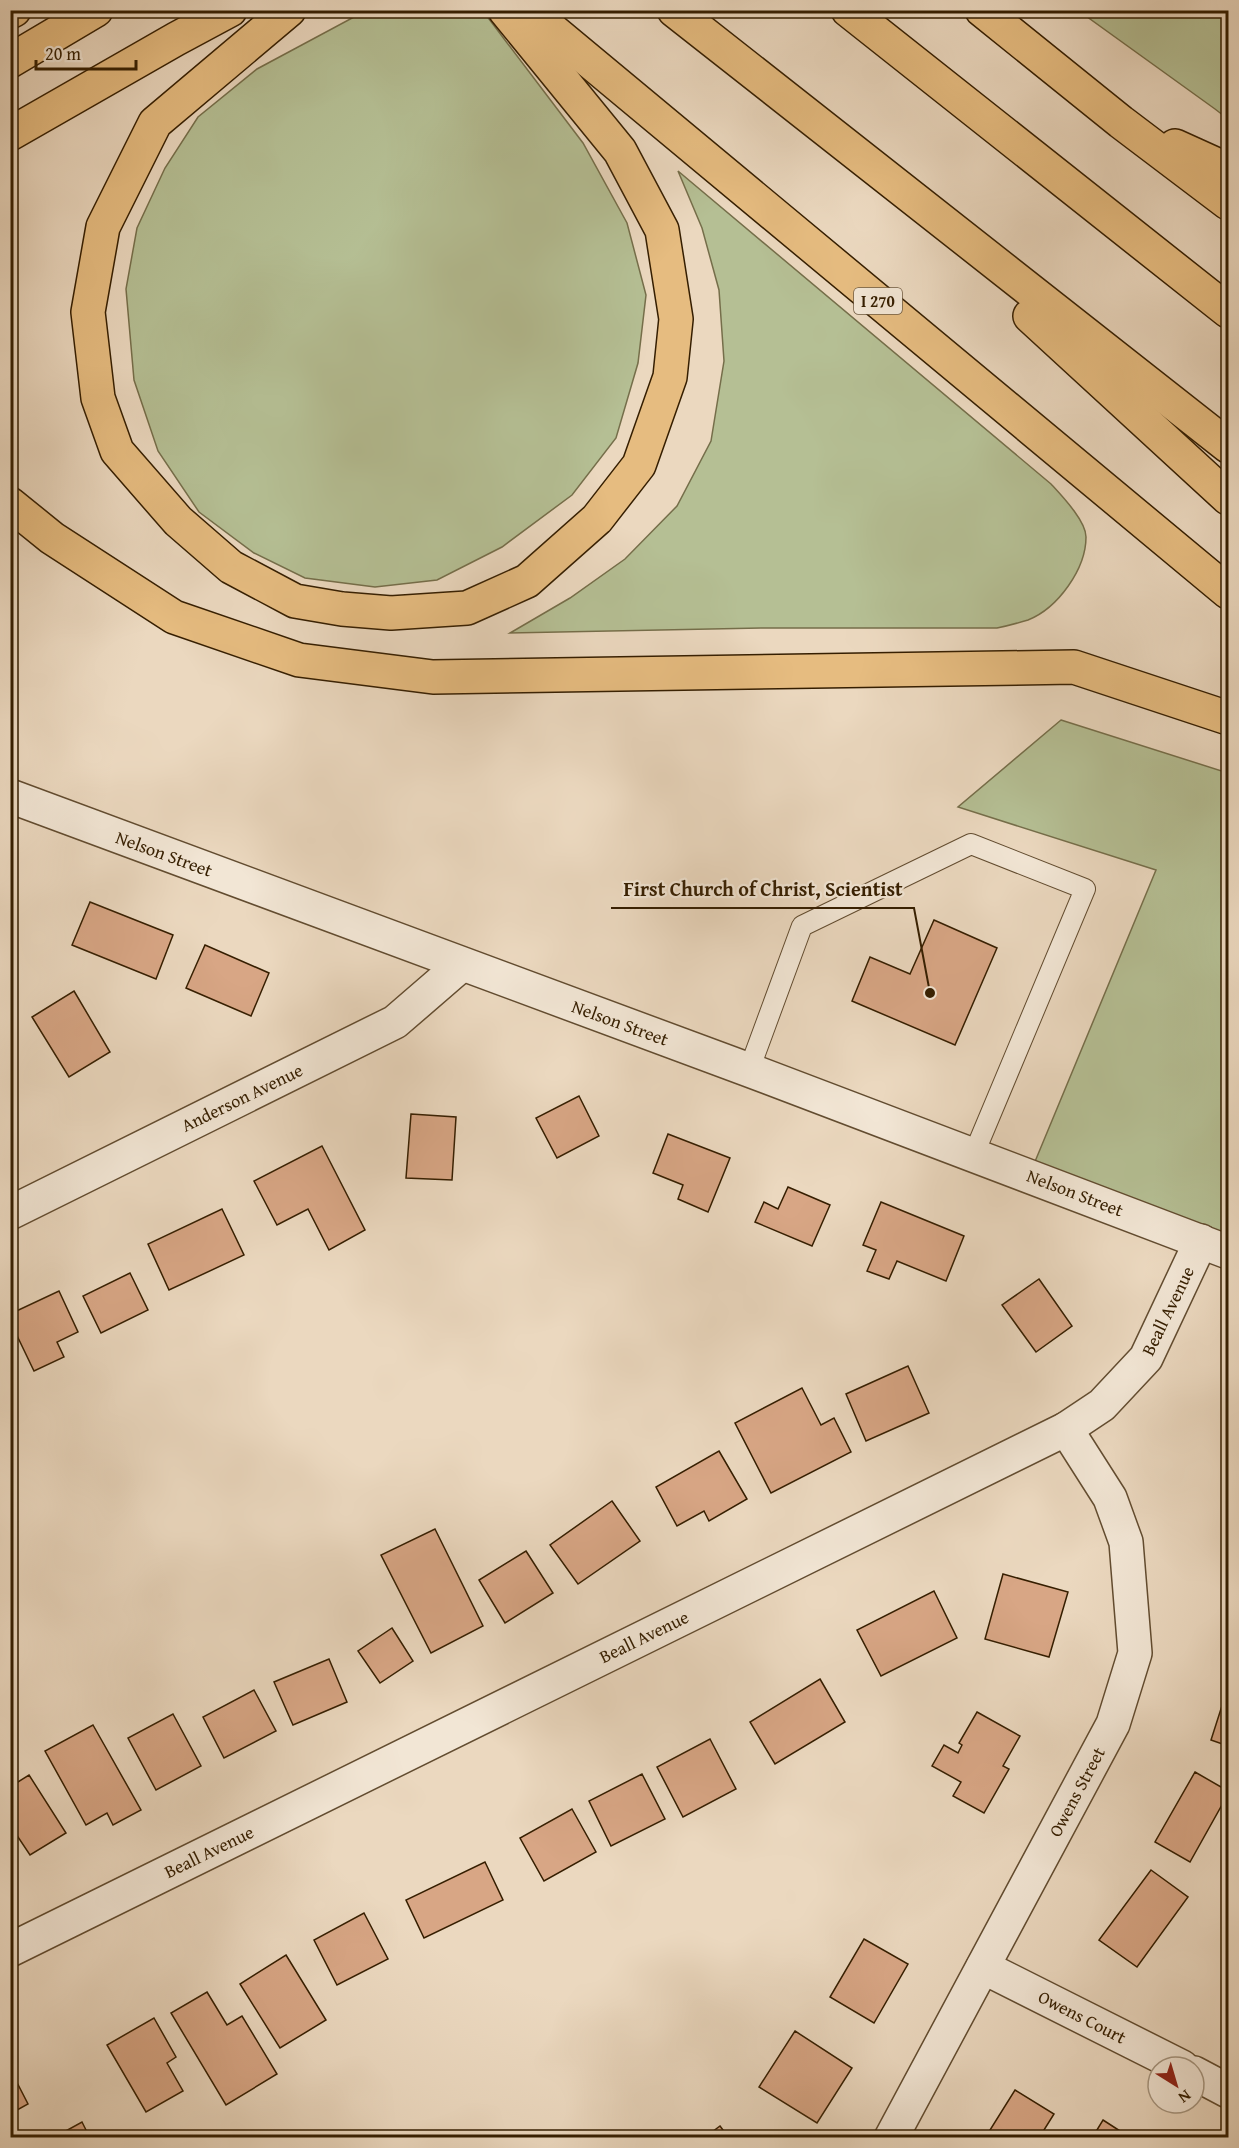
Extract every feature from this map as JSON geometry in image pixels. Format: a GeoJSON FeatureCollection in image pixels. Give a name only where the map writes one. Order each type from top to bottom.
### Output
{"type":"FeatureCollection","features":[{"type":"Feature","properties":{"kind":"main road"},"geometry":{"type":"LineString","coordinates":[[10,61],[96,10]]}},
{"type":"Feature","properties":{"kind":"main road"},"geometry":{"type":"LineString","coordinates":[[10,134],[230,10]]}},
{"type":"Feature","properties":{"kind":"main road"},"geometry":{"type":"LineString","coordinates":[[289,10],[155,123],[103,227],[88,312],[98,398],[117,451],[178,521],[231,567],[295,601],[342,609],[392,613],[468,608],[527,581],[597,519],[639,465],[670,377],[676,319],[662,230],[620,151],[505,10]]}},
{"type":"Feature","properties":{"kind":"main road","name":"I 270"},"geometry":{"type":"LineString","coordinates":[[528,10],[1228,592]]}},
{"type":"Feature","properties":{"kind":"main road"},"geometry":{"type":"LineString","coordinates":[[674,10],[1228,446]]}},
{"type":"Feature","properties":{"kind":"main road"},"geometry":{"type":"LineString","coordinates":[[848,10],[1228,311]]}},
{"type":"Feature","properties":{"kind":"main road"},"geometry":{"type":"LineString","coordinates":[[982,10],[1121,122],[1228,203]]}},
{"type":"Feature","properties":{"kind":"main road"},"geometry":{"type":"LineString","coordinates":[[1121,122],[1228,170]]}},
{"type":"Feature","properties":{"kind":"main road"},"geometry":{"type":"LineString","coordinates":[[846,146],[1228,498]]}},
{"type":"Feature","properties":{"kind":"main road"},"geometry":{"type":"LineString","coordinates":[[10,504],[52,538],[174,617],[299,660],[433,677],[1074,667],[1228,718]]}},
{"type":"Feature","properties":{"kind":"street","name":"Nelson Street"},"geometry":{"type":"LineString","coordinates":[[10,796],[749,1070],[1215,1247]]}},
{"type":"Feature","properties":{"kind":"street","name":"Anderson Avenue"},"geometry":{"type":"LineString","coordinates":[[10,1213],[396,1022],[461,964]]}},
{"type":"Feature","properties":{"kind":"street","name":"Beall Avenue"},"geometry":{"type":"LineString","coordinates":[[10,1950],[1066,1429],[1102,1405],[1146,1358],[1215,1247]]}},
{"type":"Feature","properties":{"kind":"street","name":"Owens Street"},"geometry":{"type":"LineString","coordinates":[[891,2138],[1113,1724],[1135,1653],[1126,1542],[1110,1498],[1066,1429]]}},
{"type":"Feature","properties":{"kind":"street","name":"Owens Court"},"geometry":{"type":"LineString","coordinates":[[983,1967],[1158,2055]]}},
{"type":"Feature","properties":{"kind":"street"},"geometry":{"type":"LineString","coordinates":[[1206,2079],[1228,2091]]}},
{"type":"Feature","properties":{"kind":"lane"},"geometry":{"type":"LineString","coordinates":[[749,1070],[801,926],[971,844],[1085,889],[973,1156]]}},
{"type":"Feature","properties":{"kind":"green space"},"geometry":{"type":"Polygon","coordinates":[[[367,10],[483,11],[583,143],[627,223],[646,295],[638,363],[616,438],[572,495],[502,547],[437,580],[375,587],[305,578],[254,553],[199,512],[158,451],[134,380],[126,289],[137,228],[165,168],[198,117],[257,69],[367,10]]]}},
{"type":"Feature","properties":{"kind":"green space"},"geometry":{"type":"Polygon","coordinates":[[[1079,11],[1228,11],[1228,119],[1215,109],[1079,11]]]}},
{"type":"Feature","properties":{"kind":"green space"},"geometry":{"type":"Polygon","coordinates":[[[678,171],[1051,484],[1067,502],[1078,516],[1085,531],[1085,549],[1076,574],[1060,597],[1050,606],[1028,620],[997,628],[761,628],[510,633],[570,598],[625,559],[677,506],[711,441],[724,361],[719,290],[702,228],[678,171]]]}},
{"type":"Feature","properties":{"kind":"green space"},"geometry":{"type":"Polygon","coordinates":[[[1061,720],[1228,773],[1228,1252],[1029,1176],[1156,870],[958,807],[1061,720]]]}},
{"type":"Feature","properties":{"kind":"building"},"geometry":{"type":"Polygon","coordinates":[[[90,902],[173,935],[156,979],[72,945],[90,902]]]}},
{"type":"Feature","properties":{"kind":"building"},"geometry":{"type":"Polygon","coordinates":[[[934,920],[997,948],[955,1045],[852,1001],[870,957],[910,974],[934,920]]]}},
{"type":"Feature","properties":{"kind":"building"},"geometry":{"type":"Polygon","coordinates":[[[205,945],[269,973],[251,1016],[186,988],[205,945]]]}},
{"type":"Feature","properties":{"kind":"building"},"geometry":{"type":"Polygon","coordinates":[[[74,991],[110,1052],[69,1077],[32,1017],[74,991]]]}},
{"type":"Feature","properties":{"kind":"building"},"geometry":{"type":"Polygon","coordinates":[[[10,1044],[17,1061],[10,1064],[10,1044]]]}},
{"type":"Feature","properties":{"kind":"building"},"geometry":{"type":"Polygon","coordinates":[[[579,1096],[599,1136],[557,1158],[536,1118],[579,1096]]]}},
{"type":"Feature","properties":{"kind":"building"},"geometry":{"type":"Polygon","coordinates":[[[411,1114],[456,1117],[452,1180],[406,1178],[411,1114]]]}},
{"type":"Feature","properties":{"kind":"building"},"geometry":{"type":"Polygon","coordinates":[[[668,1134],[730,1158],[708,1212],[678,1199],[683,1185],[653,1173],[668,1134]]]}},
{"type":"Feature","properties":{"kind":"building"},"geometry":{"type":"Polygon","coordinates":[[[322,1146],[365,1230],[329,1250],[308,1209],[277,1225],[254,1181],[322,1146]]]}},
{"type":"Feature","properties":{"kind":"building"},"geometry":{"type":"Polygon","coordinates":[[[788,1187],[830,1205],[812,1246],[755,1222],[764,1202],[778,1209],[788,1187]]]}},
{"type":"Feature","properties":{"kind":"building"},"geometry":{"type":"Polygon","coordinates":[[[881,1202],[964,1236],[946,1281],[897,1261],[889,1279],[867,1271],[876,1250],[863,1245],[881,1202]]]}},
{"type":"Feature","properties":{"kind":"building"},"geometry":{"type":"Polygon","coordinates":[[[222,1209],[244,1255],[169,1290],[148,1244],[222,1209]]]}},
{"type":"Feature","properties":{"kind":"building"},"geometry":{"type":"Polygon","coordinates":[[[130,1273],[148,1310],[101,1333],[83,1296],[130,1273]]]}},
{"type":"Feature","properties":{"kind":"building"},"geometry":{"type":"Polygon","coordinates":[[[1039,1279],[1072,1326],[1036,1352],[1002,1305],[1039,1279]]]}},
{"type":"Feature","properties":{"kind":"building"},"geometry":{"type":"Polygon","coordinates":[[[59,1291],[78,1332],[57,1342],[64,1357],[34,1371],[10,1321],[10,1314],[59,1291]]]}},
{"type":"Feature","properties":{"kind":"building"},"geometry":{"type":"Polygon","coordinates":[[[908,1366],[929,1413],[866,1441],[846,1394],[908,1366]]]}},
{"type":"Feature","properties":{"kind":"building"},"geometry":{"type":"Polygon","coordinates":[[[802,1388],[821,1425],[834,1418],[851,1452],[771,1493],[735,1423],[802,1388]]]}},
{"type":"Feature","properties":{"kind":"building"},"geometry":{"type":"Polygon","coordinates":[[[719,1451],[747,1499],[709,1521],[704,1511],[677,1526],[656,1487],[719,1451]]]}},
{"type":"Feature","properties":{"kind":"building"},"geometry":{"type":"Polygon","coordinates":[[[612,1501],[640,1541],[578,1584],[550,1545],[612,1501]]]}},
{"type":"Feature","properties":{"kind":"building"},"geometry":{"type":"Polygon","coordinates":[[[435,1529],[483,1626],[431,1653],[381,1555],[435,1529]]]}},
{"type":"Feature","properties":{"kind":"building"},"geometry":{"type":"Polygon","coordinates":[[[526,1551],[553,1593],[505,1623],[479,1580],[526,1551]]]}},
{"type":"Feature","properties":{"kind":"building"},"geometry":{"type":"Polygon","coordinates":[[[1003,1574],[1068,1592],[1049,1657],[985,1639],[1003,1574]]]}},
{"type":"Feature","properties":{"kind":"building"},"geometry":{"type":"Polygon","coordinates":[[[934,1591],[957,1638],[881,1676],[857,1630],[934,1591]]]}},
{"type":"Feature","properties":{"kind":"building"},"geometry":{"type":"Polygon","coordinates":[[[392,1628],[413,1661],[380,1683],[358,1651],[392,1628]]]}},
{"type":"Feature","properties":{"kind":"building"},"geometry":{"type":"Polygon","coordinates":[[[329,1659],[347,1702],[293,1725],[274,1682],[329,1659]]]}},
{"type":"Feature","properties":{"kind":"building"},"geometry":{"type":"Polygon","coordinates":[[[820,1679],[845,1722],[775,1764],[750,1722],[820,1679]]]}},
{"type":"Feature","properties":{"kind":"building"},"geometry":{"type":"Polygon","coordinates":[[[1228,1687],[1228,1746],[1211,1740],[1228,1687]]]}},
{"type":"Feature","properties":{"kind":"building"},"geometry":{"type":"Polygon","coordinates":[[[254,1690],[276,1731],[224,1758],[203,1717],[254,1690]]]}},
{"type":"Feature","properties":{"kind":"building"},"geometry":{"type":"Polygon","coordinates":[[[977,1712],[1020,1736],[1003,1766],[1009,1769],[984,1813],[953,1796],[961,1782],[932,1766],[944,1745],[958,1753],[962,1745],[959,1743],[977,1712]]]}},
{"type":"Feature","properties":{"kind":"building"},"geometry":{"type":"Polygon","coordinates":[[[173,1714],[201,1766],[156,1790],[128,1738],[173,1714]]]}},
{"type":"Feature","properties":{"kind":"building"},"geometry":{"type":"Polygon","coordinates":[[[93,1725],[141,1810],[113,1825],[107,1813],[86,1825],[45,1751],[93,1725]]]}},
{"type":"Feature","properties":{"kind":"building"},"geometry":{"type":"Polygon","coordinates":[[[710,1739],[736,1789],[683,1817],[657,1767],[710,1739]]]}},
{"type":"Feature","properties":{"kind":"building"},"geometry":{"type":"Polygon","coordinates":[[[1195,1772],[1228,1791],[1228,1794],[1190,1862],[1155,1842],[1195,1772]]]}},
{"type":"Feature","properties":{"kind":"building"},"geometry":{"type":"Polygon","coordinates":[[[642,1774],[665,1819],[611,1846],[589,1801],[642,1774]]]}},
{"type":"Feature","properties":{"kind":"building"},"geometry":{"type":"Polygon","coordinates":[[[29,1775],[66,1833],[30,1855],[10,1825],[10,1787],[29,1775]]]}},
{"type":"Feature","properties":{"kind":"building"},"geometry":{"type":"Polygon","coordinates":[[[572,1809],[596,1852],[544,1881],[520,1838],[572,1809]]]}},
{"type":"Feature","properties":{"kind":"building"},"geometry":{"type":"Polygon","coordinates":[[[485,1862],[503,1900],[424,1938],[406,1900],[485,1862]]]}},
{"type":"Feature","properties":{"kind":"building"},"geometry":{"type":"Polygon","coordinates":[[[1151,1870],[1188,1897],[1137,1967],[1099,1940],[1151,1870]]]}},
{"type":"Feature","properties":{"kind":"building"},"geometry":{"type":"Polygon","coordinates":[[[364,1913],[388,1959],[337,1985],[314,1940],[364,1913]]]}},
{"type":"Feature","properties":{"kind":"building"},"geometry":{"type":"Polygon","coordinates":[[[864,1939],[908,1964],[874,2023],[830,1997],[864,1939]]]}},
{"type":"Feature","properties":{"kind":"building"},"geometry":{"type":"Polygon","coordinates":[[[286,1955],[326,2020],[280,2048],[240,1984],[286,1955]]]}},
{"type":"Feature","properties":{"kind":"building"},"geometry":{"type":"Polygon","coordinates":[[[207,1992],[227,2025],[242,2016],[277,2074],[226,2105],[171,2013],[207,1992]]]}},
{"type":"Feature","properties":{"kind":"building"},"geometry":{"type":"Polygon","coordinates":[[[154,2018],[176,2057],[167,2063],[183,2091],[146,2112],[107,2045],[154,2018]]]}},
{"type":"Feature","properties":{"kind":"building"},"geometry":{"type":"Polygon","coordinates":[[[795,2031],[852,2068],[817,2123],[759,2087],[795,2031]]]}},
{"type":"Feature","properties":{"kind":"building"},"geometry":{"type":"Polygon","coordinates":[[[10,2069],[28,2104],[10,2114],[10,2069]]]}},
{"type":"Feature","properties":{"kind":"building"},"geometry":{"type":"Polygon","coordinates":[[[1015,2090],[1054,2114],[1039,2138],[985,2138],[1015,2090]]]}},
{"type":"Feature","properties":{"kind":"building"},"geometry":{"type":"Polygon","coordinates":[[[1103,2120],[1131,2138],[1092,2138],[1103,2120]]]}},
{"type":"Feature","properties":{"kind":"building"},"geometry":{"type":"Polygon","coordinates":[[[82,2122],[90,2138],[53,2138],[82,2122]]]}},
{"type":"Feature","properties":{"kind":"building"},"geometry":{"type":"Polygon","coordinates":[[[720,2126],[729,2138],[704,2138],[720,2126]]]}},
{"type":"Feature","properties":{"kind":"place","name":"First Church of Christ, Scientist"},"geometry":{"type":"Point","coordinates":[930,993]}}]}
